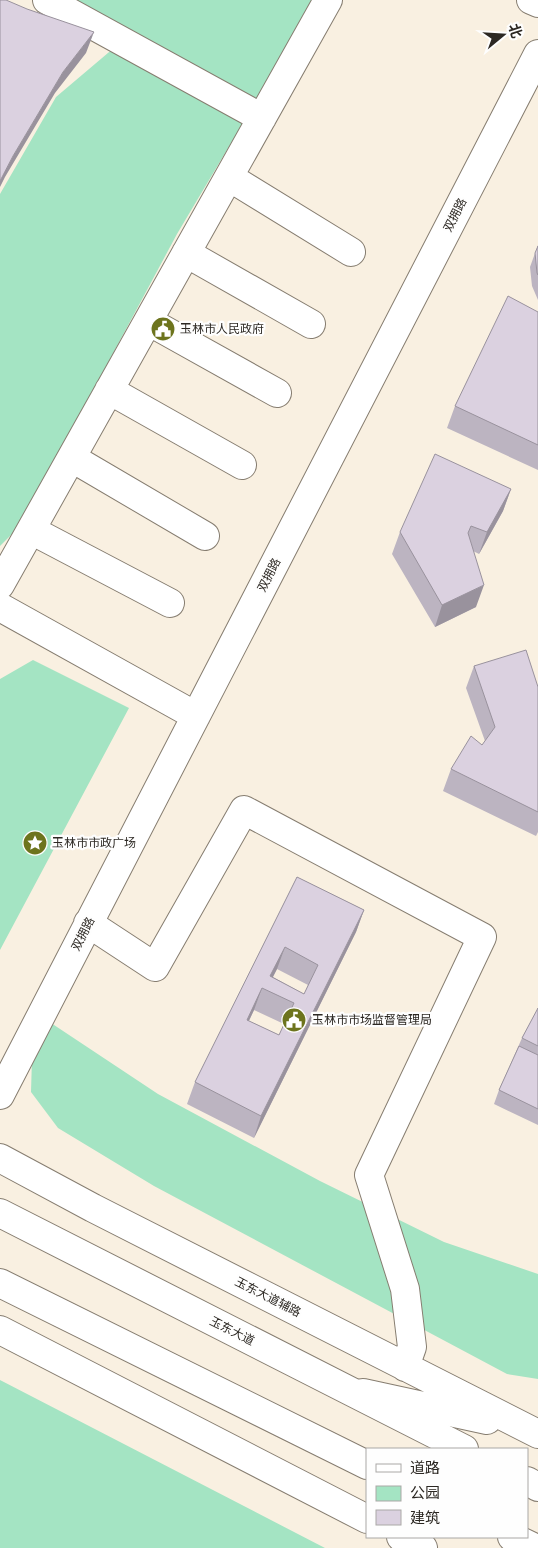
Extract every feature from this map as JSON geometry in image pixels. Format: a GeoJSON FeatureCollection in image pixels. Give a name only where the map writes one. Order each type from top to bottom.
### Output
{"type":"FeatureCollection","features":[{"type":"Feature","properties":{"kind":"street"},"geometry":{"type":"LineString","coordinates":[[48,0],[262,118]]}},
{"type":"Feature","properties":{"kind":"street"},"geometry":{"type":"LineString","coordinates":[[0,585],[328,0]]}},
{"type":"Feature","properties":{"kind":"street"},"geometry":{"type":"LineString","coordinates":[[531,0],[538,4]]}},
{"type":"Feature","properties":{"kind":"street","name":"双拥路"},"geometry":{"type":"LineString","coordinates":[[0,1095],[538,54]]}},
{"type":"Feature","properties":{"kind":"street"},"geometry":{"type":"LineString","coordinates":[[230,177],[351,252]]}},
{"type":"Feature","properties":{"kind":"street"},"geometry":{"type":"LineString","coordinates":[[186,254],[312,324]]}},
{"type":"Feature","properties":{"kind":"street"},"geometry":{"type":"LineString","coordinates":[[148,321],[277,393]]}},
{"type":"Feature","properties":{"kind":"street"},"geometry":{"type":"LineString","coordinates":[[110,390],[242,466]]}},
{"type":"Feature","properties":{"kind":"street"},"geometry":{"type":"LineString","coordinates":[[72,458],[205,536]]}},
{"type":"Feature","properties":{"kind":"street"},"geometry":{"type":"LineString","coordinates":[[31,530],[170,603]]}},
{"type":"Feature","properties":{"kind":"street"},"geometry":{"type":"LineString","coordinates":[[0,607],[196,716]]}},
{"type":"Feature","properties":{"kind":"street"},"geometry":{"type":"LineString","coordinates":[[88,923],[155,966],[244,810],[482,937],[369,1175],[406,1289],[412,1347],[405,1367]]}},
{"type":"Feature","properties":{"kind":"street","name":"玉东大道辅路"},"geometry":{"type":"LineString","coordinates":[[0,1158],[93,1208],[405,1367],[531,1427]]}},
{"type":"Feature","properties":{"kind":"street","name":"玉东大道"},"geometry":{"type":"LineString","coordinates":[[0,1213],[456,1445]]}},
{"type":"Feature","properties":{"kind":"street"},"geometry":{"type":"LineString","coordinates":[[0,1283],[366,1465]]}},
{"type":"Feature","properties":{"kind":"street"},"geometry":{"type":"LineString","coordinates":[[0,1330],[366,1518]]}},
{"type":"Feature","properties":{"kind":"street"},"geometry":{"type":"LineString","coordinates":[[354,1341],[412,1403],[456,1445]]}},
{"type":"Feature","properties":{"kind":"street"},"geometry":{"type":"LineString","coordinates":[[348,1390],[488,1421],[531,1427]]}},
{"type":"Feature","properties":{"kind":"street"},"geometry":{"type":"LineString","coordinates":[[403,1538],[423,1548]]}},
{"type":"Feature","properties":{"kind":"street"},"geometry":{"type":"LineString","coordinates":[[514,1538],[534,1548]]}},
{"type":"Feature","properties":{"kind":"green space"},"geometry":{"type":"Polygon","coordinates":[[[62,0],[316,0],[177,234],[21,525],[0,546],[0,194],[56,97],[128,36],[62,0]]]}},
{"type":"Feature","properties":{"kind":"green space","name":"玉林市市政广场"},"geometry":{"type":"Polygon","coordinates":[[[33,660],[129,708],[0,950],[0,679],[33,660]]]}},
{"type":"Feature","properties":{"kind":"green space"},"geometry":{"type":"Polygon","coordinates":[[[51,1023],[158,1094],[320,1181],[444,1242],[538,1274],[538,1379],[507,1374],[154,1186],[58,1128],[31,1092],[32,1058],[51,1023]]]}},
{"type":"Feature","properties":{"kind":"green space"},"geometry":{"type":"Polygon","coordinates":[[[0,1380],[325,1548],[0,1548],[0,1380]]]}},
{"type":"Feature","properties":{"kind":"building"},"geometry":{"type":"Polygon","coordinates":[[[0,0],[6,0],[94,32],[63,72],[0,181],[0,0]]]}},
{"type":"Feature","properties":{"kind":"building"},"geometry":{"type":"Polygon","coordinates":[[[538,246],[538,275],[535,253],[538,246]]]}},
{"type":"Feature","properties":{"kind":"building"},"geometry":{"type":"Polygon","coordinates":[[[508,296],[538,312],[538,445],[455,406],[508,296]]]}},
{"type":"Feature","properties":{"kind":"building"},"geometry":{"type":"Polygon","coordinates":[[[435,454],[511,489],[487,532],[471,526],[468,533],[484,585],[442,605],[400,532],[435,454]]]}},
{"type":"Feature","properties":{"kind":"building"},"geometry":{"type":"Polygon","coordinates":[[[526,650],[538,687],[538,812],[451,769],[471,736],[482,745],[495,727],[474,666],[526,650]]]}},
{"type":"Feature","properties":{"kind":"building","name":"玉林市市场监督管理局"},"geometry":{"type":"Polygon","coordinates":[[[297,877],[364,910],[261,1116],[195,1082],[297,877]],[[285,947],[270,976],[304,994],[318,965],[285,947]],[[262,988],[247,1020],[279,1035],[294,1003],[262,988]]]}},
{"type":"Feature","properties":{"kind":"building"},"geometry":{"type":"Polygon","coordinates":[[[538,1008],[538,1046],[522,1038],[538,1008]]]}},
{"type":"Feature","properties":{"kind":"building"},"geometry":{"type":"Polygon","coordinates":[[[519,1046],[538,1055],[538,1109],[499,1090],[519,1046]]]}},
{"type":"Feature","properties":{"kind":"place","name":"玉林市人民政府"},"geometry":{"type":"Point","coordinates":[163,329]}},
{"type":"Feature","properties":{"kind":"place","name":"玉林市市政广场"},"geometry":{"type":"Point","coordinates":[35,843]}},
{"type":"Feature","properties":{"kind":"place","name":"玉林市市场监督管理局"},"geometry":{"type":"Point","coordinates":[294,1020]}}]}
